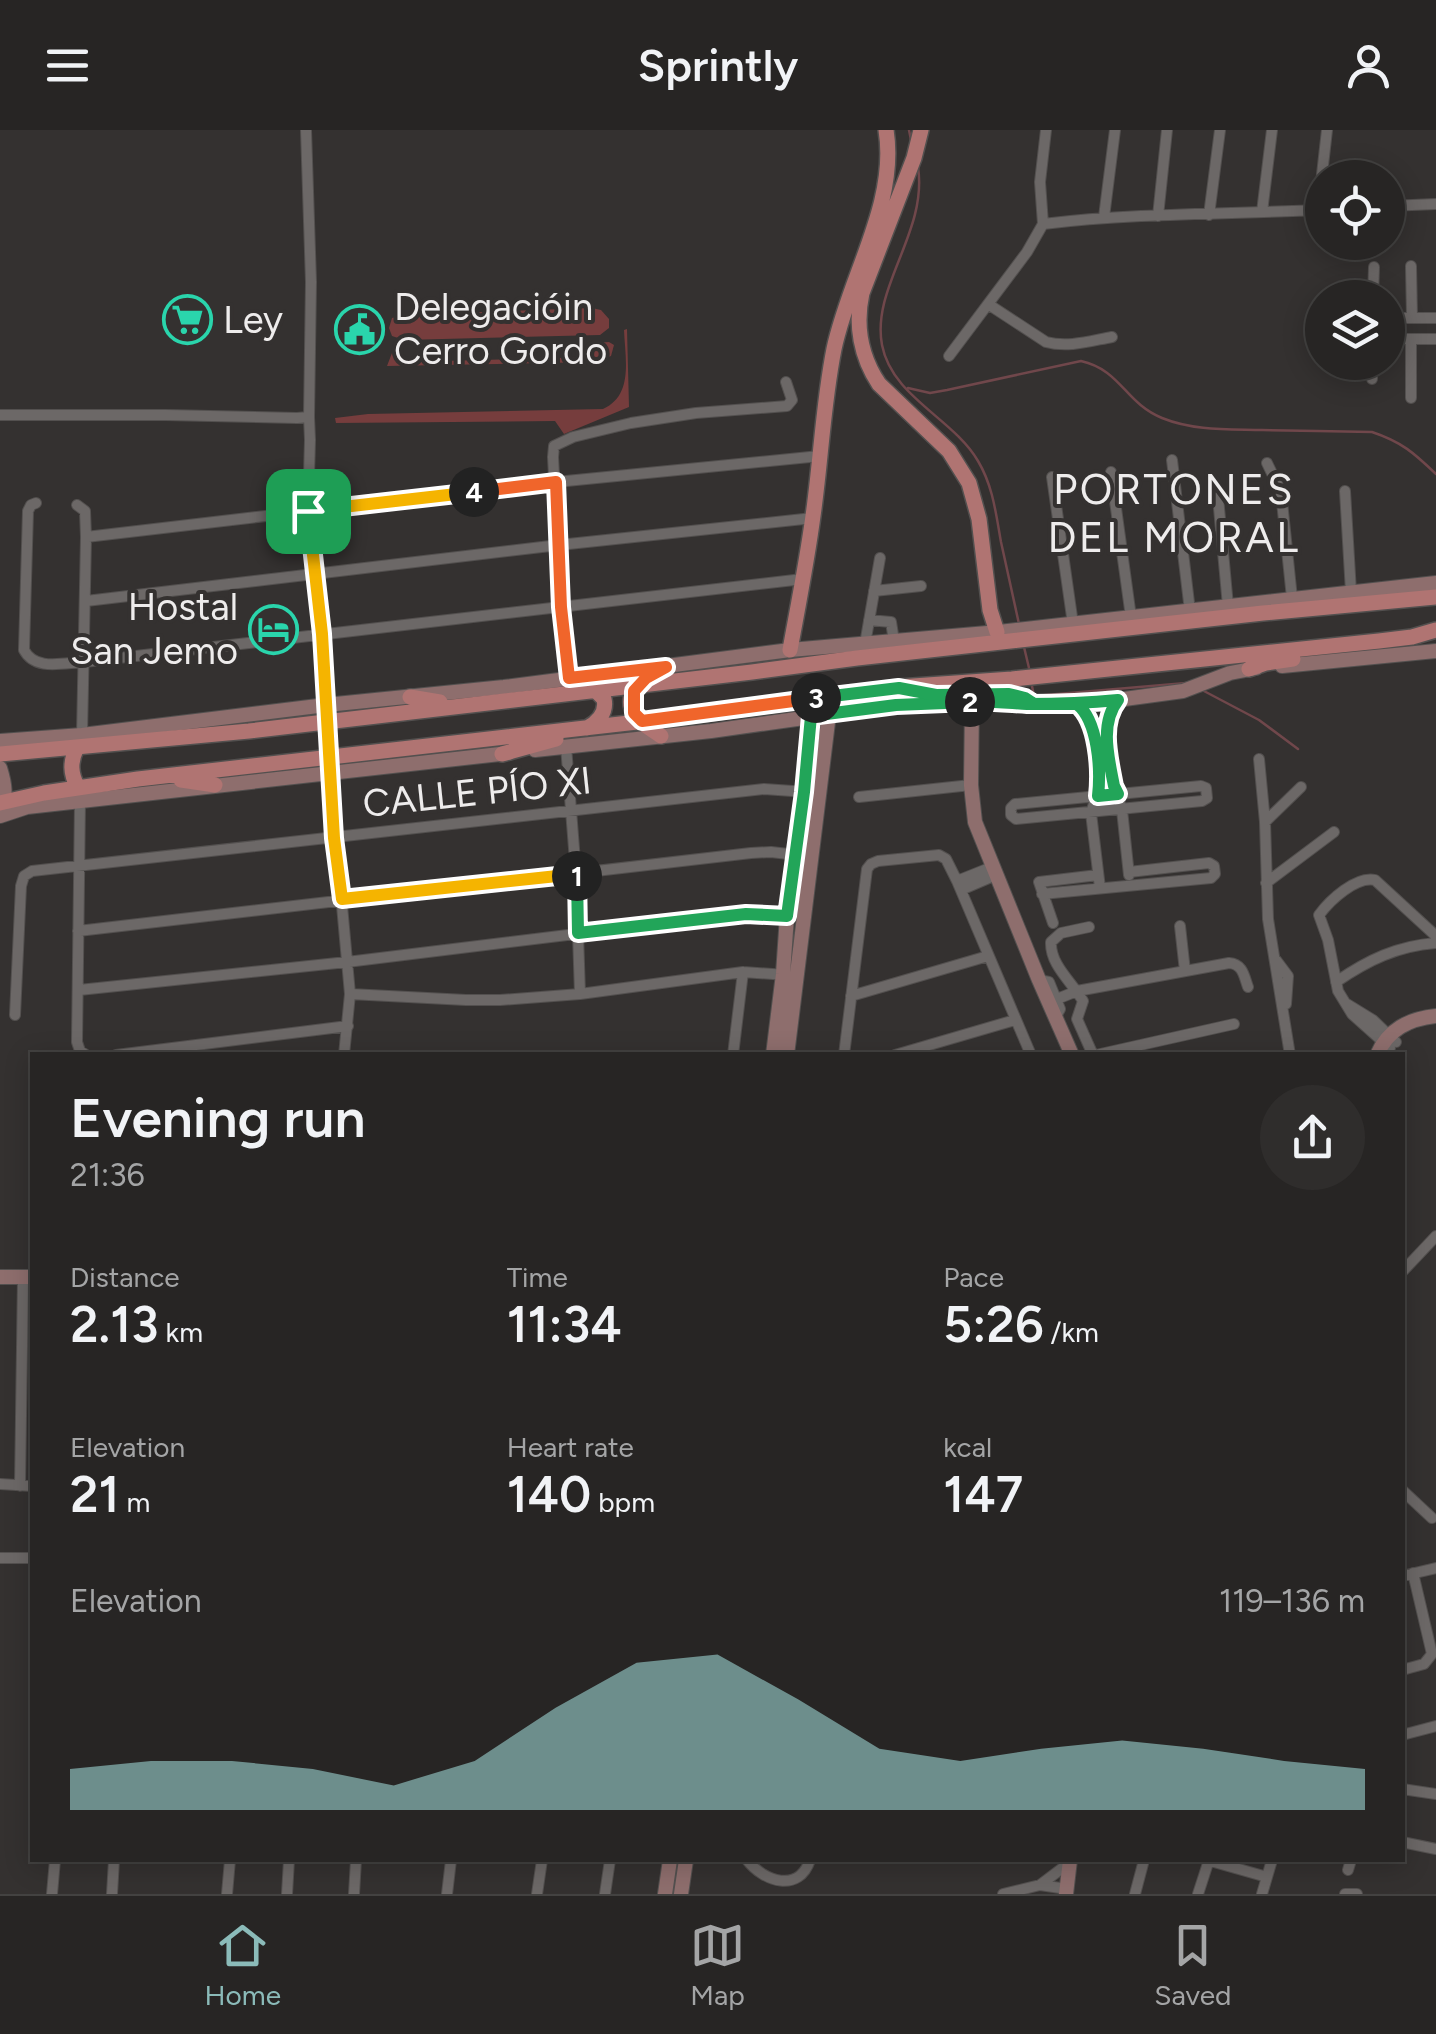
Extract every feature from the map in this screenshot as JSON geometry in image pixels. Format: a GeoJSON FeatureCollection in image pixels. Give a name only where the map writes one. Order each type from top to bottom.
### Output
{"type":"FeatureCollection","features":[{"type":"Feature","properties":{"kind":"main road"},"geometry":{"type":"LineString","coordinates":[[790,650],[813,518],[829,374],[840,322],[887,185],[890,164],[886,130]]}},
{"type":"Feature","properties":{"kind":"main road"},"geometry":{"type":"LineString","coordinates":[[920,130],[914,158],[859,306],[859,333],[879,384],[949,451],[968,483],[979,519],[990,610],[997,635]]}},
{"type":"Feature","properties":{"kind":"main road"},"geometry":{"type":"LineString","coordinates":[[0,754],[327,713],[467,705],[638,685],[997,635],[1436,597]]}},
{"type":"Feature","properties":{"kind":"main road"},"geometry":{"type":"LineString","coordinates":[[1,808],[44,792],[80,795],[163,777],[330,766],[590,727],[899,688],[1379,640],[1436,630]]}},
{"type":"Feature","properties":{"kind":"main road"},"geometry":{"type":"LineString","coordinates":[[1248,669],[1348,652],[1379,640]]}},
{"type":"Feature","properties":{"kind":"main road"},"geometry":{"type":"LineString","coordinates":[[661,736],[634,713],[632,696],[638,685],[666,667]]}},
{"type":"Feature","properties":{"kind":"main road"},"geometry":{"type":"LineString","coordinates":[[410,697],[467,705],[504,687]]}},
{"type":"Feature","properties":{"kind":"main road"},"geometry":{"type":"LineString","coordinates":[[899,688],[936,695],[1009,694],[1034,704]]}},
{"type":"Feature","properties":{"kind":"main road"},"geometry":{"type":"LineString","coordinates":[[502,754],[590,727],[605,710],[604,698],[595,690]]}},
{"type":"Feature","properties":{"kind":"main road"},"geometry":{"type":"LineString","coordinates":[[34,740],[80,741]]}},
{"type":"Feature","properties":{"kind":"main road"},"geometry":{"type":"LineString","coordinates":[[80,741],[71,768],[80,795]]}},
{"type":"Feature","properties":{"kind":"main road"},"geometry":{"type":"LineString","coordinates":[[163,777],[215,786]]}},
{"type":"Feature","properties":{"kind":"street"},"geometry":{"type":"LineString","coordinates":[[306,130],[311,282],[308,511],[322,634],[334,838],[350,994],[344,1052]]}},
{"type":"Feature","properties":{"kind":"street"},"geometry":{"type":"LineString","coordinates":[[950,356],[1027,252],[1042,224],[1040,182],[1046,130]]}},
{"type":"Feature","properties":{"kind":"street"},"geometry":{"type":"LineString","coordinates":[[1104,217],[1115,130]]}},
{"type":"Feature","properties":{"kind":"street"},"geometry":{"type":"LineString","coordinates":[[1158,216],[1167,130]]}},
{"type":"Feature","properties":{"kind":"street"},"geometry":{"type":"LineString","coordinates":[[1209,215],[1220,130]]}},
{"type":"Feature","properties":{"kind":"street"},"geometry":{"type":"LineString","coordinates":[[1262,212],[1272,130]]}},
{"type":"Feature","properties":{"kind":"street"},"geometry":{"type":"LineString","coordinates":[[1324,160],[1327,130]]}},
{"type":"Feature","properties":{"kind":"street"},"geometry":{"type":"LineString","coordinates":[[1405,205],[1436,204]]}},
{"type":"Feature","properties":{"kind":"street"},"geometry":{"type":"LineString","coordinates":[[1042,224],[1104,217],[1305,211]]}},
{"type":"Feature","properties":{"kind":"street"},"geometry":{"type":"LineString","coordinates":[[1411,266],[1412,318]]}},
{"type":"Feature","properties":{"kind":"street"},"geometry":{"type":"LineString","coordinates":[[1374,267],[1374,280]]}},
{"type":"Feature","properties":{"kind":"street"},"geometry":{"type":"LineString","coordinates":[[988,304],[1046,342],[1112,336]]}},
{"type":"Feature","properties":{"kind":"street"},"geometry":{"type":"LineString","coordinates":[[1405,318],[1436,318]]}},
{"type":"Feature","properties":{"kind":"street"},"geometry":{"type":"LineString","coordinates":[[1405,339],[1436,340]]}},
{"type":"Feature","properties":{"kind":"street"},"geometry":{"type":"LineString","coordinates":[[1411,339],[1412,398]]}},
{"type":"Feature","properties":{"kind":"street"},"geometry":{"type":"LineString","coordinates":[[569,678],[561,607],[554,446],[630,423],[696,413],[785,407],[792,400],[786,382]]}},
{"type":"Feature","properties":{"kind":"street"},"geometry":{"type":"LineString","coordinates":[[0,416],[309,417]]}},
{"type":"Feature","properties":{"kind":"street"},"geometry":{"type":"LineString","coordinates":[[86,537],[556,482],[820,456]]}},
{"type":"Feature","properties":{"kind":"street"},"geometry":{"type":"LineString","coordinates":[[1172,460],[1190,611]]}},
{"type":"Feature","properties":{"kind":"street"},"geometry":{"type":"LineString","coordinates":[[1267,463],[1281,492],[1292,598]]}},
{"type":"Feature","properties":{"kind":"street"},"geometry":{"type":"LineString","coordinates":[[1111,472],[1130,617]]}},
{"type":"Feature","properties":{"kind":"street"},"geometry":{"type":"LineString","coordinates":[[1052,477],[1074,624]]}},
{"type":"Feature","properties":{"kind":"street"},"geometry":{"type":"LineString","coordinates":[[1345,491],[1351,592]]}},
{"type":"Feature","properties":{"kind":"street"},"geometry":{"type":"LineString","coordinates":[[1218,497],[1228,606]]}},
{"type":"Feature","properties":{"kind":"street"},"geometry":{"type":"LineString","coordinates":[[36,503],[28,511],[24,650],[32,662],[84,662],[803,580]]}},
{"type":"Feature","properties":{"kind":"street"},"geometry":{"type":"LineString","coordinates":[[77,505],[85,512],[86,537],[80,741]]}},
{"type":"Feature","properties":{"kind":"street"},"geometry":{"type":"LineString","coordinates":[[86,600],[813,518]]}},
{"type":"Feature","properties":{"kind":"street"},"geometry":{"type":"LineString","coordinates":[[864,644],[880,558]]}},
{"type":"Feature","properties":{"kind":"street"},"geometry":{"type":"LineString","coordinates":[[1034,633],[1130,617],[1436,584]]}},
{"type":"Feature","properties":{"kind":"street"},"geometry":{"type":"LineString","coordinates":[[874,591],[921,586]]}},
{"type":"Feature","properties":{"kind":"street"},"geometry":{"type":"LineString","coordinates":[[869,620],[890,622],[894,641]]}},
{"type":"Feature","properties":{"kind":"street"},"geometry":{"type":"LineString","coordinates":[[327,713],[410,697],[790,650],[997,635]]}},
{"type":"Feature","properties":{"kind":"street"},"geometry":{"type":"LineString","coordinates":[[82,1052],[77,1042],[80,795],[215,786],[330,766],[502,754],[896,705],[1077,704],[1118,700],[1183,691],[1248,669],[1436,651]]}},
{"type":"Feature","properties":{"kind":"street"},"geometry":{"type":"LineString","coordinates":[[1118,700],[1106,726],[1114,786],[1122,810],[1130,886]]}},
{"type":"Feature","properties":{"kind":"street"},"geometry":{"type":"LineString","coordinates":[[972,702],[971,785],[975,822],[1071,1052]]}},
{"type":"Feature","properties":{"kind":"street"},"geometry":{"type":"LineString","coordinates":[[1077,704],[1093,727],[1098,796],[1091,813],[1100,888]]}},
{"type":"Feature","properties":{"kind":"street"},"geometry":{"type":"LineString","coordinates":[[774,1052],[821,795],[829,714]]}},
{"type":"Feature","properties":{"kind":"street"},"geometry":{"type":"LineString","coordinates":[[787,1052],[787,916],[811,716]]}},
{"type":"Feature","properties":{"kind":"street"},"geometry":{"type":"LineString","coordinates":[[0,742],[34,740]]}},
{"type":"Feature","properties":{"kind":"street"},"geometry":{"type":"LineString","coordinates":[[566,746],[580,994]]}},
{"type":"Feature","properties":{"kind":"street"},"geometry":{"type":"LineString","coordinates":[[1259,759],[1268,918],[1290,1052]]}},
{"type":"Feature","properties":{"kind":"street"},"geometry":{"type":"LineString","coordinates":[[0,768],[5,789],[1,808]]}},
{"type":"Feature","properties":{"kind":"street"},"geometry":{"type":"LineString","coordinates":[[859,797],[971,785]]}},
{"type":"Feature","properties":{"kind":"street"},"geometry":{"type":"LineString","coordinates":[[1201,786],[1206,788],[1207,798],[1202,802],[1016,819],[1011,808],[1015,804],[1118,794],[1201,786]]}},
{"type":"Feature","properties":{"kind":"street"},"geometry":{"type":"LineString","coordinates":[[1265,822],[1301,786]]}},
{"type":"Feature","properties":{"kind":"street","name":"CALLE PÍO XI"},"geometry":{"type":"LineString","coordinates":[[15,1015],[22,879],[37,870],[764,789],[821,795]]}},
{"type":"Feature","properties":{"kind":"street"},"geometry":{"type":"LineString","coordinates":[[1266,883],[1334,832]]}},
{"type":"Feature","properties":{"kind":"street"},"geometry":{"type":"LineString","coordinates":[[78,931],[751,853],[796,855]]}},
{"type":"Feature","properties":{"kind":"street"},"geometry":{"type":"LineString","coordinates":[[844,1052],[864,882],[870,865],[936,854],[946,859],[959,886],[1030,1052]]}},
{"type":"Feature","properties":{"kind":"street"},"geometry":{"type":"LineString","coordinates":[[1042,894],[1211,878],[1215,874],[1209,863],[1129,872]]}},
{"type":"Feature","properties":{"kind":"street"},"geometry":{"type":"LineString","coordinates":[[959,886],[994,871]]}},
{"type":"Feature","properties":{"kind":"street"},"geometry":{"type":"LineString","coordinates":[[1053,923],[1039,882],[1098,875]]}},
{"type":"Feature","properties":{"kind":"street"},"geometry":{"type":"LineString","coordinates":[[1387,1046],[1362,1012],[1346,1004],[1338,991],[1328,940],[1318,914],[1361,880],[1370,878],[1436,940]]}},
{"type":"Feature","properties":{"kind":"street"},"geometry":{"type":"LineString","coordinates":[[79,990],[746,914],[787,916]]}},
{"type":"Feature","properties":{"kind":"street"},"geometry":{"type":"LineString","coordinates":[[1180,926],[1185,971]]}},
{"type":"Feature","properties":{"kind":"street"},"geometry":{"type":"LineString","coordinates":[[1089,927],[1061,932],[1051,942],[1053,958],[1083,1004],[1076,1019],[1093,1052]]}},
{"type":"Feature","properties":{"kind":"street"},"geometry":{"type":"LineString","coordinates":[[1336,982],[1376,957],[1436,940]]}},
{"type":"Feature","properties":{"kind":"street"},"geometry":{"type":"LineString","coordinates":[[851,996],[988,956]]}},
{"type":"Feature","properties":{"kind":"street"},"geometry":{"type":"LineString","coordinates":[[1057,999],[1077,992],[1235,964],[1241,968],[1248,988]]}},
{"type":"Feature","properties":{"kind":"street"},"geometry":{"type":"LineString","coordinates":[[350,994],[466,1000],[580,994],[743,972],[790,975]]}},
{"type":"Feature","properties":{"kind":"street"},"geometry":{"type":"LineString","coordinates":[[733,1052],[743,972]]}},
{"type":"Feature","properties":{"kind":"street"},"geometry":{"type":"LineString","coordinates":[[1038,980],[1049,982],[1057,999],[1060,1009],[1055,1018]]}},
{"type":"Feature","properties":{"kind":"street"},"geometry":{"type":"LineString","coordinates":[[1387,1046],[1414,1020],[1436,1016]]}},
{"type":"Feature","properties":{"kind":"street"},"geometry":{"type":"LineString","coordinates":[[905,1052],[1015,1020]]}},
{"type":"Feature","properties":{"kind":"street"},"geometry":{"type":"LineString","coordinates":[[1108,1052],[1234,1024]]}},
{"type":"Feature","properties":{"kind":"street"},"geometry":{"type":"LineString","coordinates":[[1387,1046],[1416,1028],[1436,1025]]}},
{"type":"Feature","properties":{"kind":"street"},"geometry":{"type":"LineString","coordinates":[[140,1052],[348,1026]]}},
{"type":"Feature","properties":{"kind":"street"},"geometry":{"type":"LineString","coordinates":[[1405,1269],[1436,1236]]}},
{"type":"Feature","properties":{"kind":"street"},"geometry":{"type":"LineString","coordinates":[[0,1276],[28,1277],[20,1486]]}},
{"type":"Feature","properties":{"kind":"street"},"geometry":{"type":"LineString","coordinates":[[0,1484],[30,1486]]}},
{"type":"Feature","properties":{"kind":"street"},"geometry":{"type":"LineString","coordinates":[[1408,1504],[1432,1518]]}},
{"type":"Feature","properties":{"kind":"street"},"geometry":{"type":"LineString","coordinates":[[0,1558],[30,1558]]}},
{"type":"Feature","properties":{"kind":"street"},"geometry":{"type":"LineString","coordinates":[[1405,1669],[1424,1664],[1432,1649],[1408,1574],[1436,1568]]}},
{"type":"Feature","properties":{"kind":"street"},"geometry":{"type":"LineString","coordinates":[[1405,1734],[1436,1726]]}},
{"type":"Feature","properties":{"kind":"street"},"geometry":{"type":"LineString","coordinates":[[1405,1789],[1436,1794]]}},
{"type":"Feature","properties":{"kind":"street"},"geometry":{"type":"LineString","coordinates":[[1405,1843],[1436,1849]]}},
{"type":"Feature","properties":{"kind":"street"},"geometry":{"type":"LineString","coordinates":[[52,1894],[56,1862]]}},
{"type":"Feature","properties":{"kind":"street"},"geometry":{"type":"LineString","coordinates":[[112,1894],[114,1862]]}},
{"type":"Feature","properties":{"kind":"street"},"geometry":{"type":"LineString","coordinates":[[227,1894],[230,1862]]}},
{"type":"Feature","properties":{"kind":"street"},"geometry":{"type":"LineString","coordinates":[[287,1894],[289,1862]]}},
{"type":"Feature","properties":{"kind":"street"},"geometry":{"type":"LineString","coordinates":[[354,1894],[356,1862]]}},
{"type":"Feature","properties":{"kind":"street"},"geometry":{"type":"LineString","coordinates":[[447,1894],[451,1862]]}},
{"type":"Feature","properties":{"kind":"street"},"geometry":{"type":"LineString","coordinates":[[537,1894],[542,1862]]}},
{"type":"Feature","properties":{"kind":"street"},"geometry":{"type":"LineString","coordinates":[[605,1894],[610,1862]]}},
{"type":"Feature","properties":{"kind":"street"},"geometry":{"type":"LineString","coordinates":[[665,1894],[670,1862]]}},
{"type":"Feature","properties":{"kind":"street"},"geometry":{"type":"LineString","coordinates":[[681,1894],[686,1862]]}},
{"type":"Feature","properties":{"kind":"street"},"geometry":{"type":"LineString","coordinates":[[749,1862],[759,1873],[783,1881],[806,1873],[809,1862]]}},
{"type":"Feature","properties":{"kind":"street"},"geometry":{"type":"LineString","coordinates":[[1003,1894],[1040,1885],[1068,1862]]}},
{"type":"Feature","properties":{"kind":"street"},"geometry":{"type":"LineString","coordinates":[[1040,1885],[1066,1891],[1069,1862]]}},
{"type":"Feature","properties":{"kind":"street"},"geometry":{"type":"LineString","coordinates":[[1135,1894],[1143,1862]]}},
{"type":"Feature","properties":{"kind":"street"},"geometry":{"type":"LineString","coordinates":[[1198,1894],[1207,1862]]}},
{"type":"Feature","properties":{"kind":"street"},"geometry":{"type":"LineString","coordinates":[[1215,1862],[1267,1877]]}},
{"type":"Feature","properties":{"kind":"street"},"geometry":{"type":"LineString","coordinates":[[1262,1894],[1271,1862]]}},
{"type":"Feature","properties":{"kind":"street"},"geometry":{"type":"LineString","coordinates":[[1344,1894],[1357,1894]]}},
{"type":"Feature","properties":{"kind":"shaded area"},"geometry":{"type":"Polygon","coordinates":[[[601,310],[609,319],[609,328],[600,335],[404,340],[392,336],[389,328],[392,318],[402,315],[601,310]]]}},
{"type":"Feature","properties":{"kind":"shaded area"},"geometry":{"type":"Polygon","coordinates":[[[627,329],[629,407],[564,434],[555,421],[336,423],[335,418],[368,414],[603,409],[620,395],[624,385],[627,329]]]}},
{"type":"Feature","properties":{"kind":"shaded area"},"geometry":{"type":"Polygon","coordinates":[[[595,343],[614,345],[611,356],[595,362],[387,366],[392,353],[401,348],[403,362],[594,357],[595,343]]]}},
{"type":"Feature","properties":{"kind":"waterway"},"geometry":{"type":"LineString","coordinates":[[909,130],[911,140]]}},
{"type":"Feature","properties":{"kind":"waterway"},"geometry":{"type":"LineString","coordinates":[[918,167],[915,214],[884,302],[882,345],[898,379],[967,446],[983,471],[993,500],[1019,624]]}},
{"type":"Feature","properties":{"kind":"waterway"},"geometry":{"type":"LineString","coordinates":[[908,388],[930,393],[1081,361],[1105,372],[1150,412],[1174,422],[1224,429],[1372,432],[1407,449],[1436,474]]}},
{"type":"Feature","properties":{"kind":"waterway"},"geometry":{"type":"LineString","coordinates":[[1024,647],[1029,668]]}},
{"type":"Feature","properties":{"kind":"waterway"},"geometry":{"type":"LineString","coordinates":[[1031,681],[1034,696],[1186,683]]}},
{"type":"Feature","properties":{"kind":"waterway"},"geometry":{"type":"LineString","coordinates":[[1202,690],[1259,720],[1298,749]]}},
{"type":"Feature","properties":{"kind":"place","name":"Ley"},"geometry":{"type":"Point","coordinates":[188,320]}},
{"type":"Feature","properties":{"kind":"place","name":"Delegacióin Cerro Gordo"},"geometry":{"type":"Point","coordinates":[359,329]}},
{"type":"Feature","properties":{"kind":"place","name":"Hostal San Jemo"},"geometry":{"type":"Point","coordinates":[273,629]}},
{"type":"Feature","properties":{"kind":"district","name":"PORTONES DEL MORAL"},"geometry":{"type":"Point","coordinates":[1174,513]}},
{"type":"Feature","properties":{"kind":"route"},"geometry":{"type":"LineString","coordinates":[[308,511],[322,634],[334,838],[342,899],[576,874],[578,933],[746,914],[787,916],[811,716],[936,702],[984,701],[1017,704],[1034,704],[1056,704],[1077,704],[1118,700],[1106,726],[1118,794],[1098,796],[1093,727],[1077,704],[1034,704],[1009,694],[936,695],[899,688],[642,721],[634,713],[634,691],[646,678],[666,667],[569,678],[561,607],[556,482],[308,511]]}}]}
